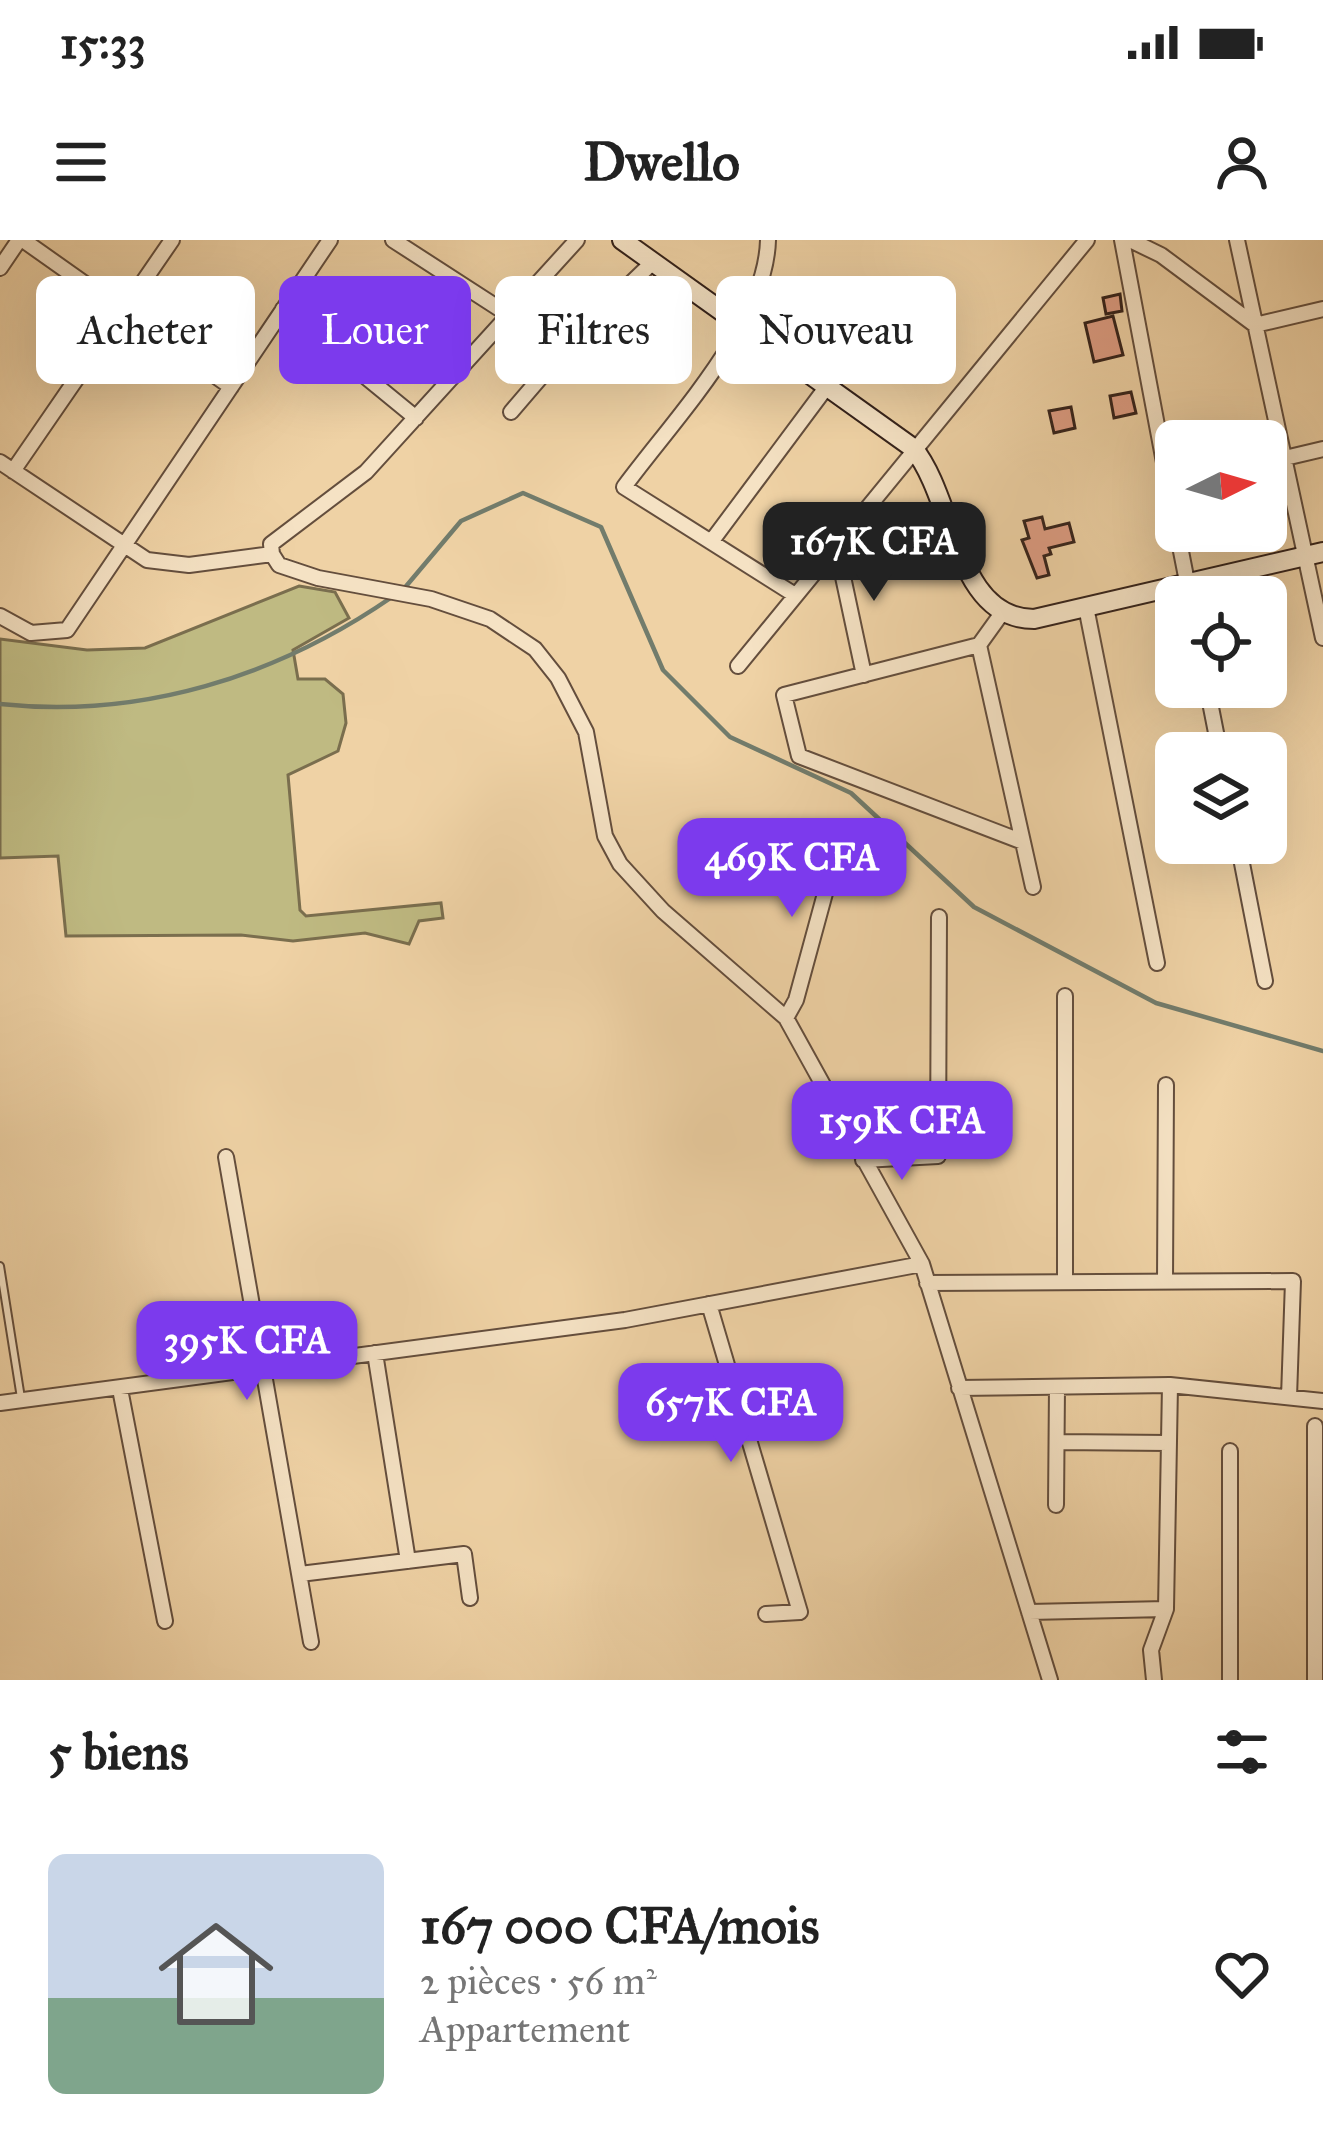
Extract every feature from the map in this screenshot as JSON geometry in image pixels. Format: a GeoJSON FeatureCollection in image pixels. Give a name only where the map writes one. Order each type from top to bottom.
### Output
{"type":"FeatureCollection","features":[{"type":"Feature","properties":{"kind":"street"},"geometry":{"type":"LineString","coordinates":[[0,268],[21,240],[72,276]]}},
{"type":"Feature","properties":{"kind":"street"},"geometry":{"type":"LineString","coordinates":[[148,276],[172,240]]}},
{"type":"Feature","properties":{"kind":"street"},"geometry":{"type":"LineString","coordinates":[[306,276],[330,240]]}},
{"type":"Feature","properties":{"kind":"street"},"geometry":{"type":"LineString","coordinates":[[393,240],[495,306]]}},
{"type":"Feature","properties":{"kind":"street"},"geometry":{"type":"LineString","coordinates":[[545,276],[577,240]]}},
{"type":"Feature","properties":{"kind":"street"},"geometry":{"type":"LineString","coordinates":[[622,240],[716,306]]}},
{"type":"Feature","properties":{"kind":"street"},"geometry":{"type":"LineString","coordinates":[[766,276],[768,240]]}},
{"type":"Feature","properties":{"kind":"street"},"geometry":{"type":"LineString","coordinates":[[738,666],[1087,240]]}},
{"type":"Feature","properties":{"kind":"street"},"geometry":{"type":"LineString","coordinates":[[1125,240],[1161,255],[1256,325]]}},
{"type":"Feature","properties":{"kind":"street"},"geometry":{"type":"LineString","coordinates":[[1125,240],[1157,420]]}},
{"type":"Feature","properties":{"kind":"street"},"geometry":{"type":"LineString","coordinates":[[1237,240],[1277,420]]}},
{"type":"Feature","properties":{"kind":"street"},"geometry":{"type":"LineString","coordinates":[[638,276],[652,262]]}},
{"type":"Feature","properties":{"kind":"street"},"geometry":{"type":"LineString","coordinates":[[1256,325],[1323,308]]}},
{"type":"Feature","properties":{"kind":"street"},"geometry":{"type":"LineString","coordinates":[[0,616],[32,633],[67,630],[279,316]]}},
{"type":"Feature","properties":{"kind":"street"},"geometry":{"type":"LineString","coordinates":[[495,331],[366,472],[284,531],[272,544],[272,554],[279,565],[318,578],[431,599],[490,619],[535,649],[558,678],[586,732],[605,836],[620,864],[663,911],[785,1018],[922,1264],[1050,1680]]}},
{"type":"Feature","properties":{"kind":"street"},"geometry":{"type":"LineString","coordinates":[[716,360],[625,487],[795,596]]}},
{"type":"Feature","properties":{"kind":"street"},"geometry":{"type":"LineString","coordinates":[[69,384],[6,466],[147,560],[166,564],[272,554]]}},
{"type":"Feature","properties":{"kind":"street"},"geometry":{"type":"LineString","coordinates":[[227,384],[231,387]]}},
{"type":"Feature","properties":{"kind":"street"},"geometry":{"type":"LineString","coordinates":[[375,384],[416,418]]}},
{"type":"Feature","properties":{"kind":"street"},"geometry":{"type":"LineString","coordinates":[[512,412],[536,384]]}},
{"type":"Feature","properties":{"kind":"street"},"geometry":{"type":"LineString","coordinates":[[711,542],[828,385],[914,448],[933,472],[974,586],[1002,613],[1034,619],[1155,596]]}},
{"type":"Feature","properties":{"kind":"street"},"geometry":{"type":"LineString","coordinates":[[1287,458],[1323,449]]}},
{"type":"Feature","properties":{"kind":"street"},"geometry":{"type":"LineString","coordinates":[[1287,464],[1315,554],[1323,638]]}},
{"type":"Feature","properties":{"kind":"street"},"geometry":{"type":"LineString","coordinates":[[836,544],[864,675]]}},
{"type":"Feature","properties":{"kind":"street"},"geometry":{"type":"LineString","coordinates":[[1237,576],[1315,554]]}},
{"type":"Feature","properties":{"kind":"street"},"geometry":{"type":"LineString","coordinates":[[1086,607],[1156,963]]}},
{"type":"Feature","properties":{"kind":"street"},"geometry":{"type":"LineString","coordinates":[[1002,613],[979,645],[784,695],[799,756],[1023,842]]}},
{"type":"Feature","properties":{"kind":"street"},"geometry":{"type":"LineString","coordinates":[[979,645],[1034,887]]}},
{"type":"Feature","properties":{"kind":"street"},"geometry":{"type":"LineString","coordinates":[[785,1018],[796,1000],[836,853]]}},
{"type":"Feature","properties":{"kind":"street"},"geometry":{"type":"LineString","coordinates":[[1242,864],[1264,982]]}},
{"type":"Feature","properties":{"kind":"street"},"geometry":{"type":"LineString","coordinates":[[863,1160],[938,1156],[939,917]]}},
{"type":"Feature","properties":{"kind":"street"},"geometry":{"type":"LineString","coordinates":[[1065,996],[1065,1282]]}},
{"type":"Feature","properties":{"kind":"street"},"geometry":{"type":"LineString","coordinates":[[1165,1282],[1166,1085]]}},
{"type":"Feature","properties":{"kind":"street"},"geometry":{"type":"LineString","coordinates":[[226,1157],[267,1368],[310,1642]]}},
{"type":"Feature","properties":{"kind":"street"},"geometry":{"type":"LineString","coordinates":[[0,1403],[709,1304],[922,1264]]}},
{"type":"Feature","properties":{"kind":"street"},"geometry":{"type":"LineString","coordinates":[[927,1283],[1293,1281],[1289,1397]]}},
{"type":"Feature","properties":{"kind":"street"},"geometry":{"type":"LineString","coordinates":[[709,1304],[800,1612],[766,1614]]}},
{"type":"Feature","properties":{"kind":"street"},"geometry":{"type":"LineString","coordinates":[[376,1353],[409,1561]]}},
{"type":"Feature","properties":{"kind":"street"},"geometry":{"type":"LineString","coordinates":[[959,1388],[1170,1385],[1323,1401]]}},
{"type":"Feature","properties":{"kind":"street"},"geometry":{"type":"LineString","coordinates":[[1154,1680],[1151,1649],[1166,1610],[1170,1385]]}},
{"type":"Feature","properties":{"kind":"street"},"geometry":{"type":"LineString","coordinates":[[1056,1505],[1057,1387]]}},
{"type":"Feature","properties":{"kind":"street"},"geometry":{"type":"LineString","coordinates":[[120,1389],[166,1621]]}},
{"type":"Feature","properties":{"kind":"street"},"geometry":{"type":"LineString","coordinates":[[656,1419],[742,1415]]}},
{"type":"Feature","properties":{"kind":"street"},"geometry":{"type":"LineString","coordinates":[[1315,1426],[1315,1680]]}},
{"type":"Feature","properties":{"kind":"street"},"geometry":{"type":"LineString","coordinates":[[1057,1442],[1169,1443]]}},
{"type":"Feature","properties":{"kind":"street"},"geometry":{"type":"LineString","coordinates":[[1230,1451],[1230,1680]]}},
{"type":"Feature","properties":{"kind":"street"},"geometry":{"type":"LineString","coordinates":[[300,1574],[464,1555],[470,1598]]}},
{"type":"Feature","properties":{"kind":"street"},"geometry":{"type":"LineString","coordinates":[[1029,1612],[1166,1610]]}},
{"type":"Feature","properties":{"kind":"lane"},"geometry":{"type":"LineString","coordinates":[[0,1266],[21,1400]]}},
{"type":"Feature","properties":{"kind":"shaded area"},"geometry":{"type":"Polygon","coordinates":[[[299,586],[335,592],[349,618],[293,650],[298,679],[325,679],[343,694],[346,723],[338,751],[288,775],[300,910],[306,916],[441,903],[443,918],[419,921],[409,944],[365,933],[293,941],[241,935],[66,936],[58,856],[0,858],[0,639],[87,650],[145,648],[299,586]]]}},
{"type":"Feature","properties":{"kind":"building"},"geometry":{"type":"Polygon","coordinates":[[[1120,294],[1122,311],[1106,314],[1103,298],[1120,294]]]}},
{"type":"Feature","properties":{"kind":"building"},"geometry":{"type":"Polygon","coordinates":[[[1113,316],[1123,355],[1094,362],[1085,323],[1113,316]]]}},
{"type":"Feature","properties":{"kind":"building"},"geometry":{"type":"Polygon","coordinates":[[[1131,392],[1136,413],[1114,418],[1110,396],[1131,392]]]}},
{"type":"Feature","properties":{"kind":"building"},"geometry":{"type":"Polygon","coordinates":[[[1071,407],[1075,428],[1054,433],[1049,411],[1071,407]]]}},
{"type":"Feature","properties":{"kind":"building"},"geometry":{"type":"Polygon","coordinates":[[[1042,517],[1045,529],[1069,523],[1074,542],[1049,548],[1051,554],[1044,556],[1049,575],[1037,578],[1022,540],[1029,538],[1024,521],[1042,517]]]}},
{"type":"Feature","properties":{"kind":"waterway"},"geometry":{"type":"LineString","coordinates":[[402,591],[461,521],[523,493],[601,527],[663,670],[730,737],[851,793],[974,907],[1156,1003],[1323,1051]]}},
{"type":"Feature","properties":{"kind":"waterway"},"geometry":{"type":"LineString","coordinates":[[0,704],[104,705],[205,686],[302,650],[392,597]]}}]}
